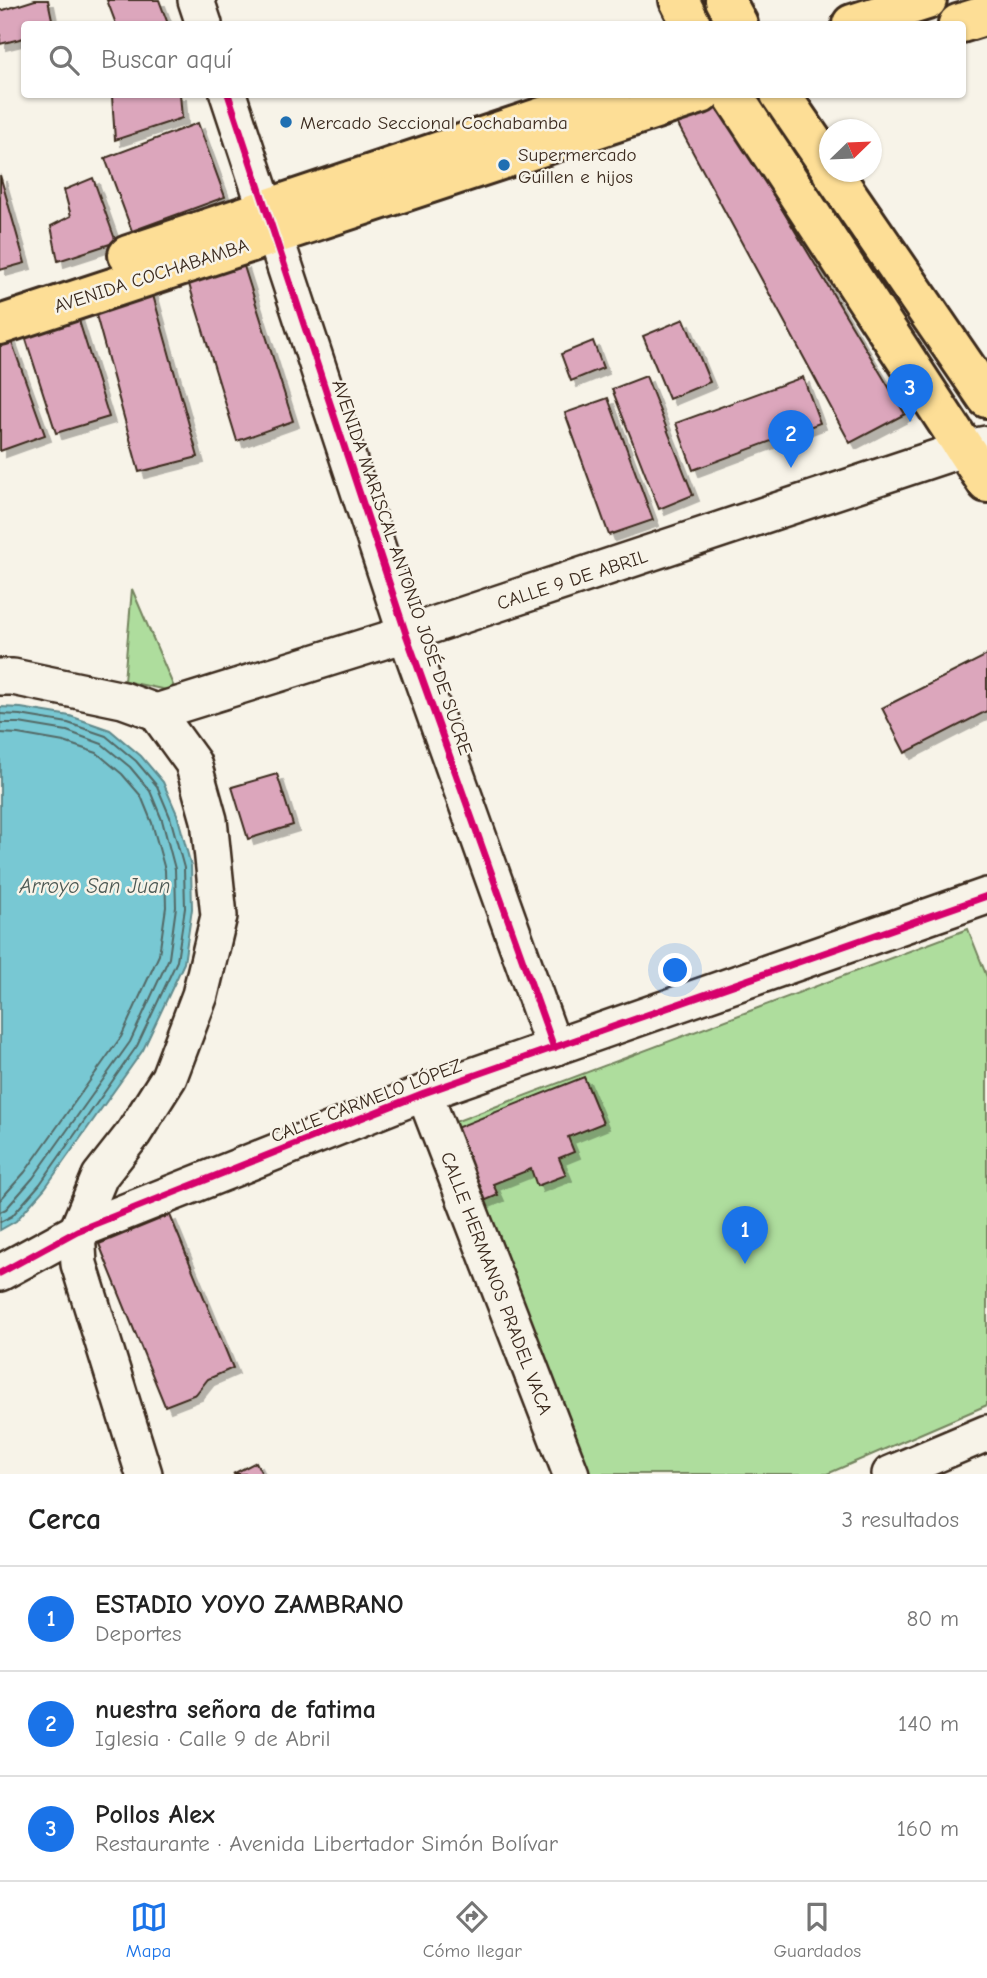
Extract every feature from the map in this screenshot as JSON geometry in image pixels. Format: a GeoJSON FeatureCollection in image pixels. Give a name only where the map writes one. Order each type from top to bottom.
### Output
{"type":"FeatureCollection","features":[{"type":"Feature","properties":{"kind":"main road"},"geometry":{"type":"LineString","coordinates":[[679,0],[690,21]]}},
{"type":"Feature","properties":{"kind":"main road"},"geometry":{"type":"LineString","coordinates":[[725,0],[736,21]]}},
{"type":"Feature","properties":{"kind":"main road"},"geometry":{"type":"LineString","coordinates":[[861,21],[927,0]]}},
{"type":"Feature","properties":{"kind":"main road"},"geometry":{"type":"LineString","coordinates":[[966,22],[987,15]]}},
{"type":"Feature","properties":{"kind":"main road","name":"AVENIDA COCHABAMBA"},"geometry":{"type":"LineString","coordinates":[[0,325],[600,98]]}},
{"type":"Feature","properties":{"kind":"main road","name":"AVENIDA COCHABAMBA"},"geometry":{"type":"LineString","coordinates":[[0,297],[271,221],[687,98]]}},
{"type":"Feature","properties":{"kind":"main road"},"geometry":{"type":"LineString","coordinates":[[735,98],[976,446],[987,482]]}},
{"type":"Feature","properties":{"kind":"main road"},"geometry":{"type":"LineString","coordinates":[[783,98],[819,151]]}},
{"type":"Feature","properties":{"kind":"main road"},"geometry":{"type":"LineString","coordinates":[[839,182],[987,398]]}},
{"type":"Feature","properties":{"kind":"street"},"geometry":{"type":"LineString","coordinates":[[196,0],[203,21]]}},
{"type":"Feature","properties":{"kind":"street","name":"AVENIDA MARISCAL ANTONIO JOSÉ DE SUCRE"},"geometry":{"type":"LineString","coordinates":[[229,98],[406,634],[554,1048]]}},
{"type":"Feature","properties":{"kind":"street","name":"CALLE 9 DE ABRIL"},"geometry":{"type":"LineString","coordinates":[[156,712],[406,634],[976,446]]}},
{"type":"Feature","properties":{"kind":"street"},"geometry":{"type":"LineString","coordinates":[[0,677],[13,677],[110,697],[156,712],[192,763],[209,820],[219,916],[200,996],[169,1077],[133,1134],[100,1176],[77,1231],[79,1264],[144,1474]]}},
{"type":"Feature","properties":{"kind":"street","name":"CALLE CARMELO LÓPEZ"},"geometry":{"type":"LineString","coordinates":[[0,1273],[77,1231],[424,1093],[987,896]]}},
{"type":"Feature","properties":{"kind":"street","name":"CALLE HERMANOS PRADEL VACA"},"geometry":{"type":"LineString","coordinates":[[424,1093],[570,1474]]}},
{"type":"Feature","properties":{"kind":"street"},"geometry":{"type":"LineString","coordinates":[[890,1474],[987,1433]]}},
{"type":"Feature","properties":{"kind":"green space"},"geometry":{"type":"Polygon","coordinates":[[[132,589],[176,692],[124,681],[132,589]]]}},
{"type":"Feature","properties":{"kind":"green space"},"geometry":{"type":"Polygon","coordinates":[[[968,929],[987,977],[987,1405],[827,1474],[582,1474],[452,1123],[968,929]]]}},
{"type":"Feature","properties":{"kind":"water","name":"Arroyo San Juan"},"geometry":{"type":"Polygon","coordinates":[[[0,707],[70,716],[110,730],[141,756],[163,782],[177,814],[191,866],[192,909],[184,963],[143,1050],[45,1188],[16,1221],[0,1230],[0,707]]]}},
{"type":"Feature","properties":{"kind":"building"},"geometry":{"type":"Polygon","coordinates":[[[35,0],[48,0],[52,21],[21,21],[21,39],[0,44],[0,11],[35,0]]]}},
{"type":"Feature","properties":{"kind":"building"},"geometry":{"type":"Polygon","coordinates":[[[107,0],[159,0],[167,21],[115,21],[107,0]]]}},
{"type":"Feature","properties":{"kind":"building"},"geometry":{"type":"Polygon","coordinates":[[[112,98],[180,98],[182,118],[115,140],[112,98]]]}},
{"type":"Feature","properties":{"kind":"building"},"geometry":{"type":"Polygon","coordinates":[[[717,101],[905,414],[850,443],[676,121],[717,101]]]}},
{"type":"Feature","properties":{"kind":"building"},"geometry":{"type":"Polygon","coordinates":[[[198,123],[225,197],[132,231],[105,158],[198,123]]]}},
{"type":"Feature","properties":{"kind":"building"},"geometry":{"type":"Polygon","coordinates":[[[0,175],[25,263],[0,270],[0,175]]]}},
{"type":"Feature","properties":{"kind":"building"},"geometry":{"type":"Polygon","coordinates":[[[93,178],[116,242],[58,261],[51,226],[71,216],[64,190],[93,178]]]}},
{"type":"Feature","properties":{"kind":"building"},"geometry":{"type":"Polygon","coordinates":[[[243,263],[293,421],[237,441],[184,268],[243,263]]]}},
{"type":"Feature","properties":{"kind":"building"},"geometry":{"type":"Polygon","coordinates":[[[151,288],[198,457],[139,472],[93,304],[151,288]]]}},
{"type":"Feature","properties":{"kind":"building"},"geometry":{"type":"Polygon","coordinates":[[[76,311],[109,417],[56,433],[22,327],[76,311]]]}},
{"type":"Feature","properties":{"kind":"building"},"geometry":{"type":"Polygon","coordinates":[[[684,319],[710,382],[669,399],[643,336],[684,319]]]}},
{"type":"Feature","properties":{"kind":"building"},"geometry":{"type":"Polygon","coordinates":[[[7,329],[45,435],[0,451],[0,332],[7,329]]]}},
{"type":"Feature","properties":{"kind":"building"},"geometry":{"type":"Polygon","coordinates":[[[593,341],[603,368],[571,381],[561,354],[593,341]]]}},
{"type":"Feature","properties":{"kind":"building"},"geometry":{"type":"Polygon","coordinates":[[[646,376],[693,495],[659,509],[612,389],[646,376]]]}},
{"type":"Feature","properties":{"kind":"building"},"geometry":{"type":"Polygon","coordinates":[[[803,377],[820,423],[693,470],[676,423],[803,377]]]}},
{"type":"Feature","properties":{"kind":"building"},"geometry":{"type":"Polygon","coordinates":[[[608,398],[653,520],[609,535],[565,413],[608,398]]]}},
{"type":"Feature","properties":{"kind":"building"},"geometry":{"type":"Polygon","coordinates":[[[987,655],[987,711],[905,753],[882,708],[987,655]]]}},
{"type":"Feature","properties":{"kind":"building"},"geometry":{"type":"Polygon","coordinates":[[[277,774],[293,825],[248,839],[232,787],[277,774]]]}},
{"type":"Feature","properties":{"kind":"building"},"geometry":{"type":"Polygon","coordinates":[[[584,1077],[603,1123],[568,1137],[574,1152],[559,1158],[566,1175],[537,1186],[531,1169],[493,1184],[498,1195],[477,1204],[456,1128],[584,1077]]]}},
{"type":"Feature","properties":{"kind":"building"},"geometry":{"type":"Polygon","coordinates":[[[170,1215],[233,1368],[208,1379],[196,1394],[165,1406],[99,1244],[170,1215]]]}},
{"type":"Feature","properties":{"kind":"building"},"geometry":{"type":"Polygon","coordinates":[[[256,1462],[262,1474],[233,1474],[256,1462]]]}},
{"type":"Feature","properties":{"kind":"cycle path"},"geometry":{"type":"LineString","coordinates":[[229,98],[406,634],[554,1048]]}},
{"type":"Feature","properties":{"kind":"cycle path"},"geometry":{"type":"LineString","coordinates":[[0,1273],[77,1231],[424,1093],[987,896]]}},
{"type":"Feature","properties":{"kind":"place","name":"Mercado Seccional Cochabamba"},"geometry":{"type":"Point","coordinates":[286,122]}},
{"type":"Feature","properties":{"kind":"place","name":"Supermercado Guillen e hijos"},"geometry":{"type":"Point","coordinates":[504,165]}},
{"type":"Feature","properties":{"kind":"place","name":"Pollos Alex"},"geometry":{"type":"Point","coordinates":[910,422]}},
{"type":"Feature","properties":{"kind":"place","name":"nuestra señora de fatima"},"geometry":{"type":"Point","coordinates":[791,468]}},
{"type":"Feature","properties":{"kind":"place","name":"ESTADIO YOYO ZAMBRANO"},"geometry":{"type":"Point","coordinates":[745,1264]}}]}
